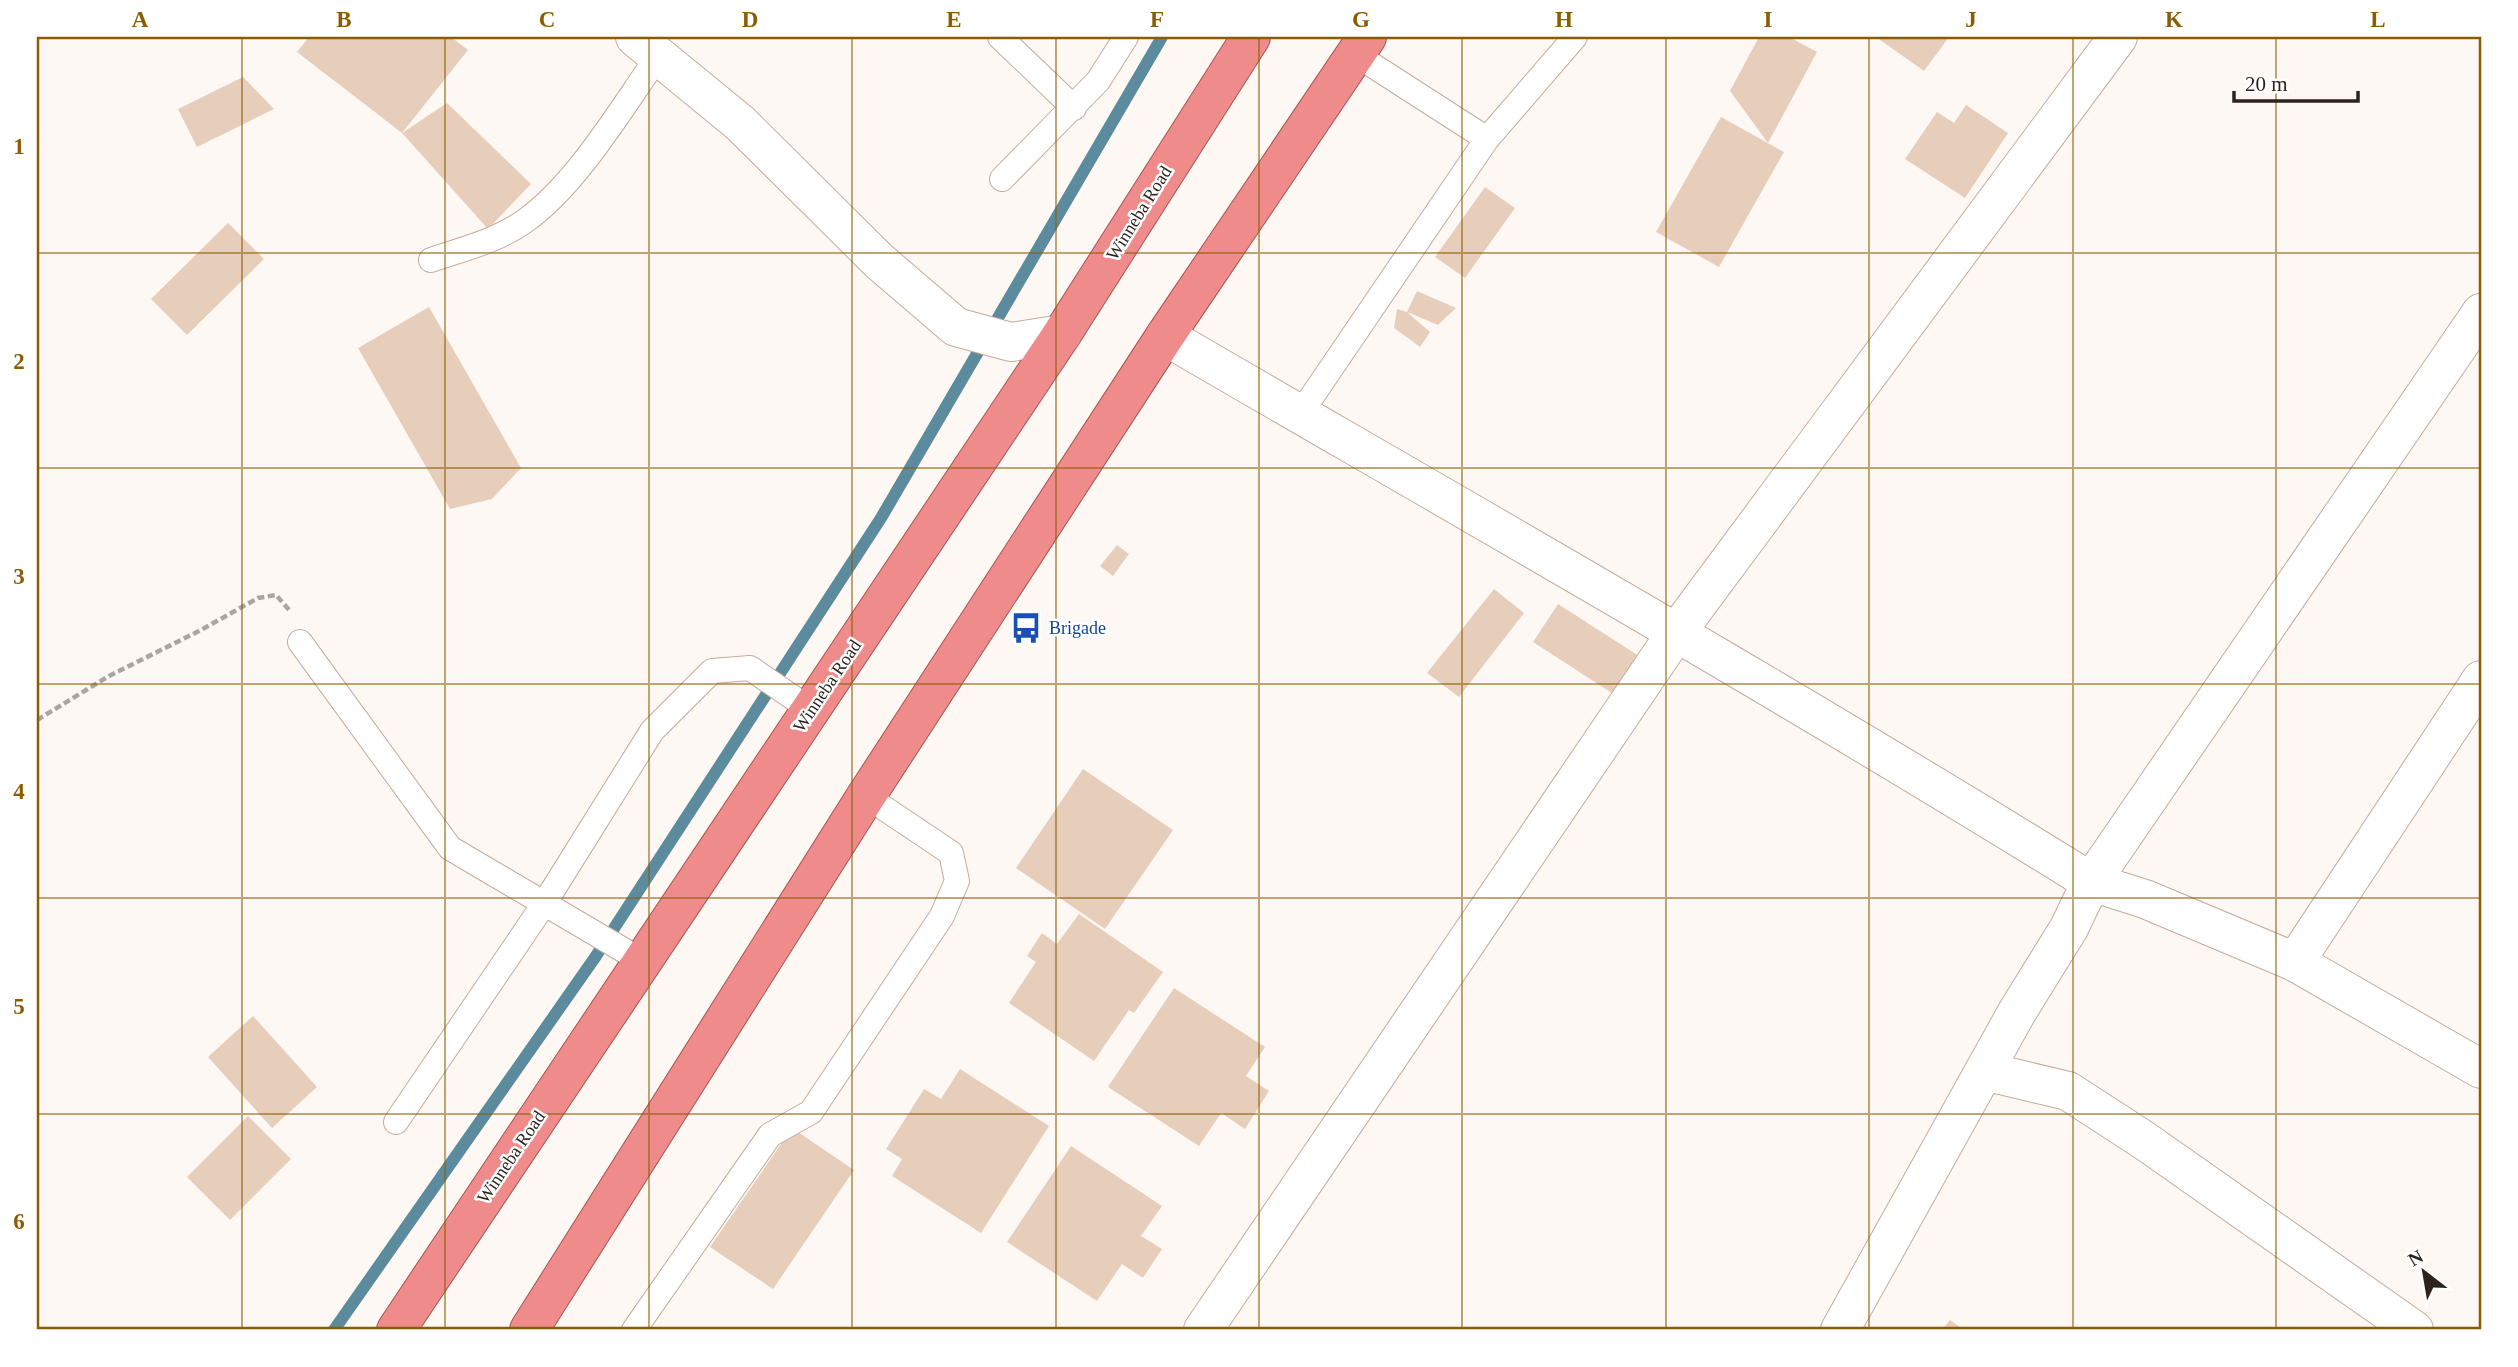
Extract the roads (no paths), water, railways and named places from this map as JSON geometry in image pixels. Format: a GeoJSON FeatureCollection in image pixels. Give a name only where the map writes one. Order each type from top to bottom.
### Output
{"type":"FeatureCollection","features":[{"type":"Feature","properties":{"kind":"highway","name":"Winneba Road"},"geometry":{"type":"LineString","coordinates":[[396,1330],[1062,334],[1251,37]]}},
{"type":"Feature","properties":{"kind":"highway"},"geometry":{"type":"LineString","coordinates":[[529,1330],[866,796],[1165,336],[1361,45]]}},
{"type":"Feature","properties":{"kind":"street"},"geometry":{"type":"LineString","coordinates":[[1203,1330],[1676,633],[2118,37]]}},
{"type":"Feature","properties":{"kind":"street"},"geometry":{"type":"LineString","coordinates":[[655,44],[740,123],[879,261],[956,327],[1011,342],[1062,334]]}},
{"type":"Feature","properties":{"kind":"street"},"geometry":{"type":"LineString","coordinates":[[1840,1330],[2017,1012],[2069,928],[2091,882],[2481,313]]}},
{"type":"Feature","properties":{"kind":"street"},"geometry":{"type":"LineString","coordinates":[[1165,336],[1676,633],[1962,802],[2091,882],[2145,899],[2295,962],[2481,1069]]}},
{"type":"Feature","properties":{"kind":"street"},"geometry":{"type":"LineString","coordinates":[[2295,962],[2481,680]]}},
{"type":"Feature","properties":{"kind":"street"},"geometry":{"type":"LineString","coordinates":[[1984,1072],[2068,1091],[2145,1141],[2414,1330]]}},
{"type":"Feature","properties":{"kind":"lane"},"geometry":{"type":"LineString","coordinates":[[1000,37],[1074,108]]}},
{"type":"Feature","properties":{"kind":"lane"},"geometry":{"type":"LineString","coordinates":[[1002,179],[1098,81],[1126,37]]}},
{"type":"Feature","properties":{"kind":"lane"},"geometry":{"type":"LineString","coordinates":[[1300,414],[1487,139],[1575,37]]}},
{"type":"Feature","properties":{"kind":"lane"},"geometry":{"type":"LineString","coordinates":[[431,260],[487,242],[526,221],[571,178],[655,44]]}},
{"type":"Feature","properties":{"kind":"lane"},"geometry":{"type":"LineString","coordinates":[[1361,45],[1487,139]]}},
{"type":"Feature","properties":{"kind":"lane"},"geometry":{"type":"LineString","coordinates":[[300,642],[450,848],[642,961]]}},
{"type":"Feature","properties":{"kind":"lane"},"geometry":{"type":"LineString","coordinates":[[396,1122],[544,904],[652,731],[712,671],[750,668],[811,710]]}},
{"type":"Feature","properties":{"kind":"lane"},"geometry":{"type":"LineString","coordinates":[[634,1330],[770,1136],[811,1112],[942,916],[957,881],[951,853],[866,796]]}},
{"type":"Feature","properties":{"kind":"waterway"},"geometry":{"type":"LineString","coordinates":[[334,1330],[596,956],[881,518],[1162,37]]}},
{"type":"Feature","properties":{"kind":"place","name":"Brigade"},"geometry":{"type":"Point","coordinates":[1026,628]}}]}
